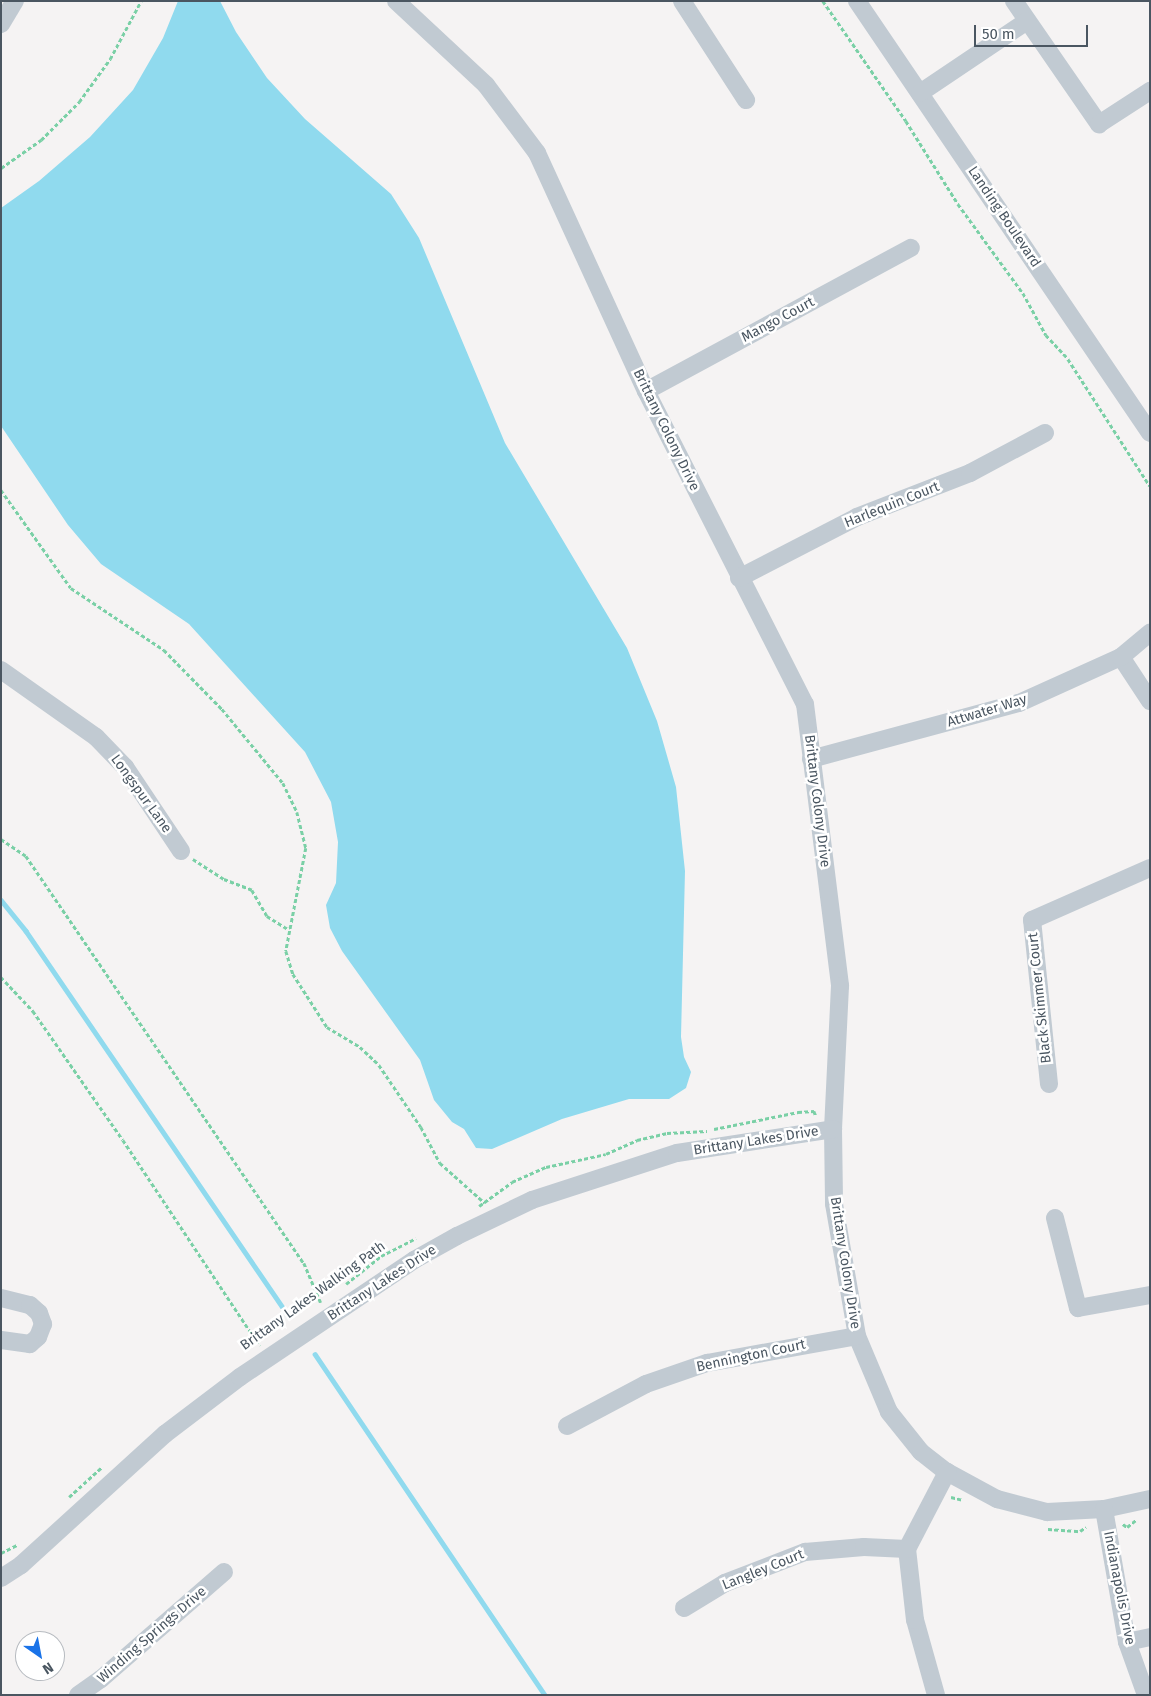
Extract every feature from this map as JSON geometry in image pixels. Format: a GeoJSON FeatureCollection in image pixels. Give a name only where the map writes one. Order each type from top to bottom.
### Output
{"type":"FeatureCollection","features":[{"type":"Feature","properties":{"kind":"street"},"geometry":{"type":"LineString","coordinates":[[1,24],[15,1]]}},
{"type":"Feature","properties":{"kind":"street","name":"Brittany Colony Drive"},"geometry":{"type":"LineString","coordinates":[[396,1],[486,85],[537,153],[646,391],[804,704],[840,986],[825,1130],[834,1204],[857,1336],[889,1412],[943,1479],[997,1499],[1047,1512],[1105,1516],[1150,1498]]}},
{"type":"Feature","properties":{"kind":"street"},"geometry":{"type":"LineString","coordinates":[[682,1],[746,100]]}},
{"type":"Feature","properties":{"kind":"street","name":"Landing Boulevard"},"geometry":{"type":"LineString","coordinates":[[857,1],[1150,433]]}},
{"type":"Feature","properties":{"kind":"street"},"geometry":{"type":"LineString","coordinates":[[1014,1],[1099,124],[1150,91]]}},
{"type":"Feature","properties":{"kind":"street"},"geometry":{"type":"LineString","coordinates":[[920,93],[1028,21]]}},
{"type":"Feature","properties":{"kind":"street","name":"Mango Court"},"geometry":{"type":"LineString","coordinates":[[646,391],[910,248]]}},
{"type":"Feature","properties":{"kind":"street","name":"Harlequin Court"},"geometry":{"type":"LineString","coordinates":[[739,578],[857,516],[970,474],[1045,434]]}},
{"type":"Feature","properties":{"kind":"street","name":"Attwater Way"},"geometry":{"type":"LineString","coordinates":[[811,759],[1019,703],[1122,656],[1150,634]]}},
{"type":"Feature","properties":{"kind":"street"},"geometry":{"type":"LineString","coordinates":[[1122,656],[1150,701]]}},
{"type":"Feature","properties":{"kind":"street","name":"Longspur Lane"},"geometry":{"type":"LineString","coordinates":[[1,670],[96,737],[125,767],[181,851]]}},
{"type":"Feature","properties":{"kind":"street","name":"Black Skimmer Court"},"geometry":{"type":"LineString","coordinates":[[1049,1084],[1032,920],[1150,868]]}},
{"type":"Feature","properties":{"kind":"street","name":"Brittany Lakes Drive"},"geometry":{"type":"LineString","coordinates":[[1,1578],[21,1565],[165,1434],[240,1377],[414,1260],[532,1200],[677,1153],[825,1130]]}},
{"type":"Feature","properties":{"kind":"street"},"geometry":{"type":"LineString","coordinates":[[1055,1218],[1078,1308],[1150,1295]]}},
{"type":"Feature","properties":{"kind":"street"},"geometry":{"type":"LineString","coordinates":[[1,1298],[30,1305],[39,1313],[43,1324],[38,1337],[30,1344],[1,1340]]}},
{"type":"Feature","properties":{"kind":"street","name":"Bennington Court"},"geometry":{"type":"LineString","coordinates":[[567,1426],[646,1384],[707,1363],[857,1336]]}},
{"type":"Feature","properties":{"kind":"street"},"geometry":{"type":"LineString","coordinates":[[936,1695],[915,1620],[907,1549],[943,1479]]}},
{"type":"Feature","properties":{"kind":"street","name":"Indianapolis Drive"},"geometry":{"type":"LineString","coordinates":[[1105,1516],[1127,1642],[1146,1695]]}},
{"type":"Feature","properties":{"kind":"street","name":"Langley Court"},"geometry":{"type":"LineString","coordinates":[[684,1608],[725,1583],[805,1552],[864,1547],[907,1549]]}},
{"type":"Feature","properties":{"kind":"street","name":"Winding Springs Drive"},"geometry":{"type":"LineString","coordinates":[[78,1695],[102,1679],[224,1572]]}},
{"type":"Feature","properties":{"kind":"street"},"geometry":{"type":"LineString","coordinates":[[1127,1642],[1150,1637]]}},
{"type":"Feature","properties":{"kind":"path"},"geometry":{"type":"LineString","coordinates":[[1,168],[41,140],[79,102],[110,59],[141,1]]}},
{"type":"Feature","properties":{"kind":"path"},"geometry":{"type":"LineString","coordinates":[[823,1],[906,121],[958,204],[1023,294],[1046,335],[1068,358],[1150,486]]}},
{"type":"Feature","properties":{"kind":"path"},"geometry":{"type":"LineString","coordinates":[[1,490],[71,588],[164,650],[222,709],[283,783],[297,812],[306,848],[289,930],[287,961],[315,1011],[327,1026],[360,1047],[379,1065],[421,1127],[440,1163],[499,1216]]}},
{"type":"Feature","properties":{"kind":"path"},"geometry":{"type":"LineString","coordinates":[[1,839],[26,856],[304,1263],[321,1304]]}},
{"type":"Feature","properties":{"kind":"path"},"geometry":{"type":"LineString","coordinates":[[181,851],[224,879],[252,890],[267,916],[289,930]]}},
{"type":"Feature","properties":{"kind":"path"},"geometry":{"type":"LineString","coordinates":[[1,977],[33,1011],[124,1140],[260,1347]]}},
{"type":"Feature","properties":{"kind":"path"},"geometry":{"type":"LineString","coordinates":[[476,1209],[512,1182],[546,1167],[606,1154],[637,1140],[667,1133],[708,1130],[814,1110],[825,1130]]}},
{"type":"Feature","properties":{"kind":"path","name":"Brittany Lakes Walking Path"},"geometry":{"type":"LineString","coordinates":[[344,1286],[380,1256],[424,1234]]}},
{"type":"Feature","properties":{"kind":"path","name":"Brittany Lakes Walking Path"},"geometry":{"type":"LineString","coordinates":[[317,1308],[329,1298]]}},
{"type":"Feature","properties":{"kind":"path","name":"Brittany Lakes Walking Path"},"geometry":{"type":"LineString","coordinates":[[254,1351],[268,1342]]}},
{"type":"Feature","properties":{"kind":"path"},"geometry":{"type":"LineString","coordinates":[[64,1502],[106,1464]]}},
{"type":"Feature","properties":{"kind":"path"},"geometry":{"type":"LineString","coordinates":[[943,1479],[951,1497],[971,1502]]}},
{"type":"Feature","properties":{"kind":"path"},"geometry":{"type":"LineString","coordinates":[[1042,1528],[1080,1531],[1105,1516],[1127,1527],[1143,1518]]}},
{"type":"Feature","properties":{"kind":"path"},"geometry":{"type":"LineString","coordinates":[[1,1553],[24,1539]]}},
{"type":"Feature","properties":{"kind":"water"},"geometry":{"type":"Polygon","coordinates":[[[178,1],[220,1],[236,32],[267,78],[305,119],[391,194],[419,238],[505,443],[627,648],[657,721],[676,787],[685,871],[681,1037],[684,1057],[691,1072],[686,1088],[669,1099],[629,1099],[562,1119],[492,1149],[476,1148],[464,1129],[452,1122],[434,1100],[420,1060],[342,951],[330,928],[326,905],[336,883],[338,842],[331,802],[305,752],[189,624],[101,564],[68,525],[1,426],[1,208],[39,181],[90,137],[133,90],[163,38],[178,1]]]}},
{"type":"Feature","properties":{"kind":"waterway"},"geometry":{"type":"LineString","coordinates":[[1,900],[26,931],[288,1315]]}},
{"type":"Feature","properties":{"kind":"waterway"},"geometry":{"type":"LineString","coordinates":[[315,1354],[545,1695]]}}]}
